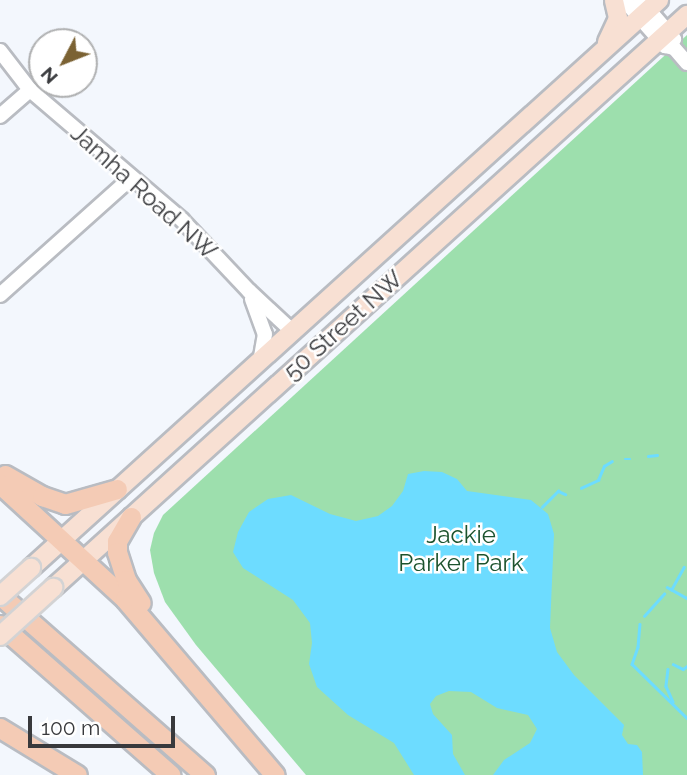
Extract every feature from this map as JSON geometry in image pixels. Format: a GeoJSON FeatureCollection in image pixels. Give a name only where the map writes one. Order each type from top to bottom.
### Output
{"type":"FeatureCollection","features":[{"type":"Feature","properties":{"kind":"highway"},"geometry":{"type":"LineString","coordinates":[[0,472],[28,489],[65,503],[117,489]]}},
{"type":"Feature","properties":{"kind":"highway"},"geometry":{"type":"LineString","coordinates":[[0,484],[85,559],[171,651],[275,775]]}},
{"type":"Feature","properties":{"kind":"highway"},"geometry":{"type":"LineString","coordinates":[[131,517],[117,541],[119,560],[133,591],[171,651]]}},
{"type":"Feature","properties":{"kind":"highway"},"geometry":{"type":"LineString","coordinates":[[0,596],[205,775]]}},
{"type":"Feature","properties":{"kind":"highway"},"geometry":{"type":"LineString","coordinates":[[0,625],[171,775]]}},
{"type":"Feature","properties":{"kind":"highway"},"geometry":{"type":"LineString","coordinates":[[0,716],[55,761]]}},
{"type":"Feature","properties":{"kind":"highway"},"geometry":{"type":"LineString","coordinates":[[0,728],[77,775]]}},
{"type":"Feature","properties":{"kind":"main road"},"geometry":{"type":"LineString","coordinates":[[600,54],[616,26],[614,0]]}},
{"type":"Feature","properties":{"kind":"main road","name":"50 Street NW"},"geometry":{"type":"LineString","coordinates":[[0,596],[600,54],[647,7]]}},
{"type":"Feature","properties":{"kind":"main road","name":"50 Street NW"},"geometry":{"type":"LineString","coordinates":[[0,636],[667,40],[687,15]]}},
{"type":"Feature","properties":{"kind":"main road"},"geometry":{"type":"LineString","coordinates":[[276,387],[299,350],[292,331]]}},
{"type":"Feature","properties":{"kind":"street"},"geometry":{"type":"LineString","coordinates":[[624,0],[647,7],[667,40],[687,63]]}},
{"type":"Feature","properties":{"kind":"street","name":"Jamha Road NW"},"geometry":{"type":"LineString","coordinates":[[0,51],[28,87]]}},
{"type":"Feature","properties":{"kind":"street"},"geometry":{"type":"LineString","coordinates":[[0,116],[28,92]]}},
{"type":"Feature","properties":{"kind":"street","name":"Jamha Road NW"},"geometry":{"type":"LineString","coordinates":[[39,98],[182,220],[249,291],[292,331]]}},
{"type":"Feature","properties":{"kind":"street"},"geometry":{"type":"LineString","coordinates":[[0,295],[131,178]]}},
{"type":"Feature","properties":{"kind":"street"},"geometry":{"type":"LineString","coordinates":[[249,291],[265,334],[260,361]]}},
{"type":"Feature","properties":{"kind":"green space","name":"Jackie Parker Park"},"geometry":{"type":"Polygon","coordinates":[[[687,35],[687,775],[306,775],[196,645],[165,602],[154,573],[150,550],[154,533],[163,515],[687,35]]]}},
{"type":"Feature","properties":{"kind":"water"},"geometry":{"type":"Polygon","coordinates":[[[442,472],[457,479],[467,491],[531,500],[548,514],[554,534],[550,628],[557,652],[574,675],[624,725],[622,735],[628,744],[637,745],[642,752],[643,775],[493,775],[504,760],[530,743],[537,729],[528,715],[497,708],[471,692],[449,691],[436,696],[430,704],[433,714],[452,735],[453,754],[465,775],[414,775],[394,743],[348,715],[317,687],[309,664],[312,643],[310,623],[293,600],[243,568],[233,552],[238,532],[249,512],[268,499],[291,495],[330,514],[356,521],[378,516],[392,506],[403,491],[408,474],[442,472]]]}},
{"type":"Feature","properties":{"kind":"waterway"},"geometry":{"type":"LineString","coordinates":[[648,456],[657,455]]}},
{"type":"Feature","properties":{"kind":"waterway"},"geometry":{"type":"LineString","coordinates":[[625,459],[630,459]]}},
{"type":"Feature","properties":{"kind":"waterway"},"geometry":{"type":"LineString","coordinates":[[581,488],[598,480],[604,466],[612,461]]}},
{"type":"Feature","properties":{"kind":"waterway"},"geometry":{"type":"LineString","coordinates":[[542,507],[558,491],[565,494]]}},
{"type":"Feature","properties":{"kind":"waterway"},"geometry":{"type":"LineString","coordinates":[[671,590],[684,567]]}},
{"type":"Feature","properties":{"kind":"waterway"},"geometry":{"type":"LineString","coordinates":[[667,587],[687,598]]}},
{"type":"Feature","properties":{"kind":"waterway"},"geometry":{"type":"LineString","coordinates":[[644,616],[664,594]]}},
{"type":"Feature","properties":{"kind":"waterway"},"geometry":{"type":"LineString","coordinates":[[640,624],[638,647],[632,664],[687,718]]}},
{"type":"Feature","properties":{"kind":"waterway"},"geometry":{"type":"LineString","coordinates":[[673,664],[683,669],[687,666]]}},
{"type":"Feature","properties":{"kind":"waterway"},"geometry":{"type":"LineString","coordinates":[[668,669],[666,686],[673,702]]}}]}
